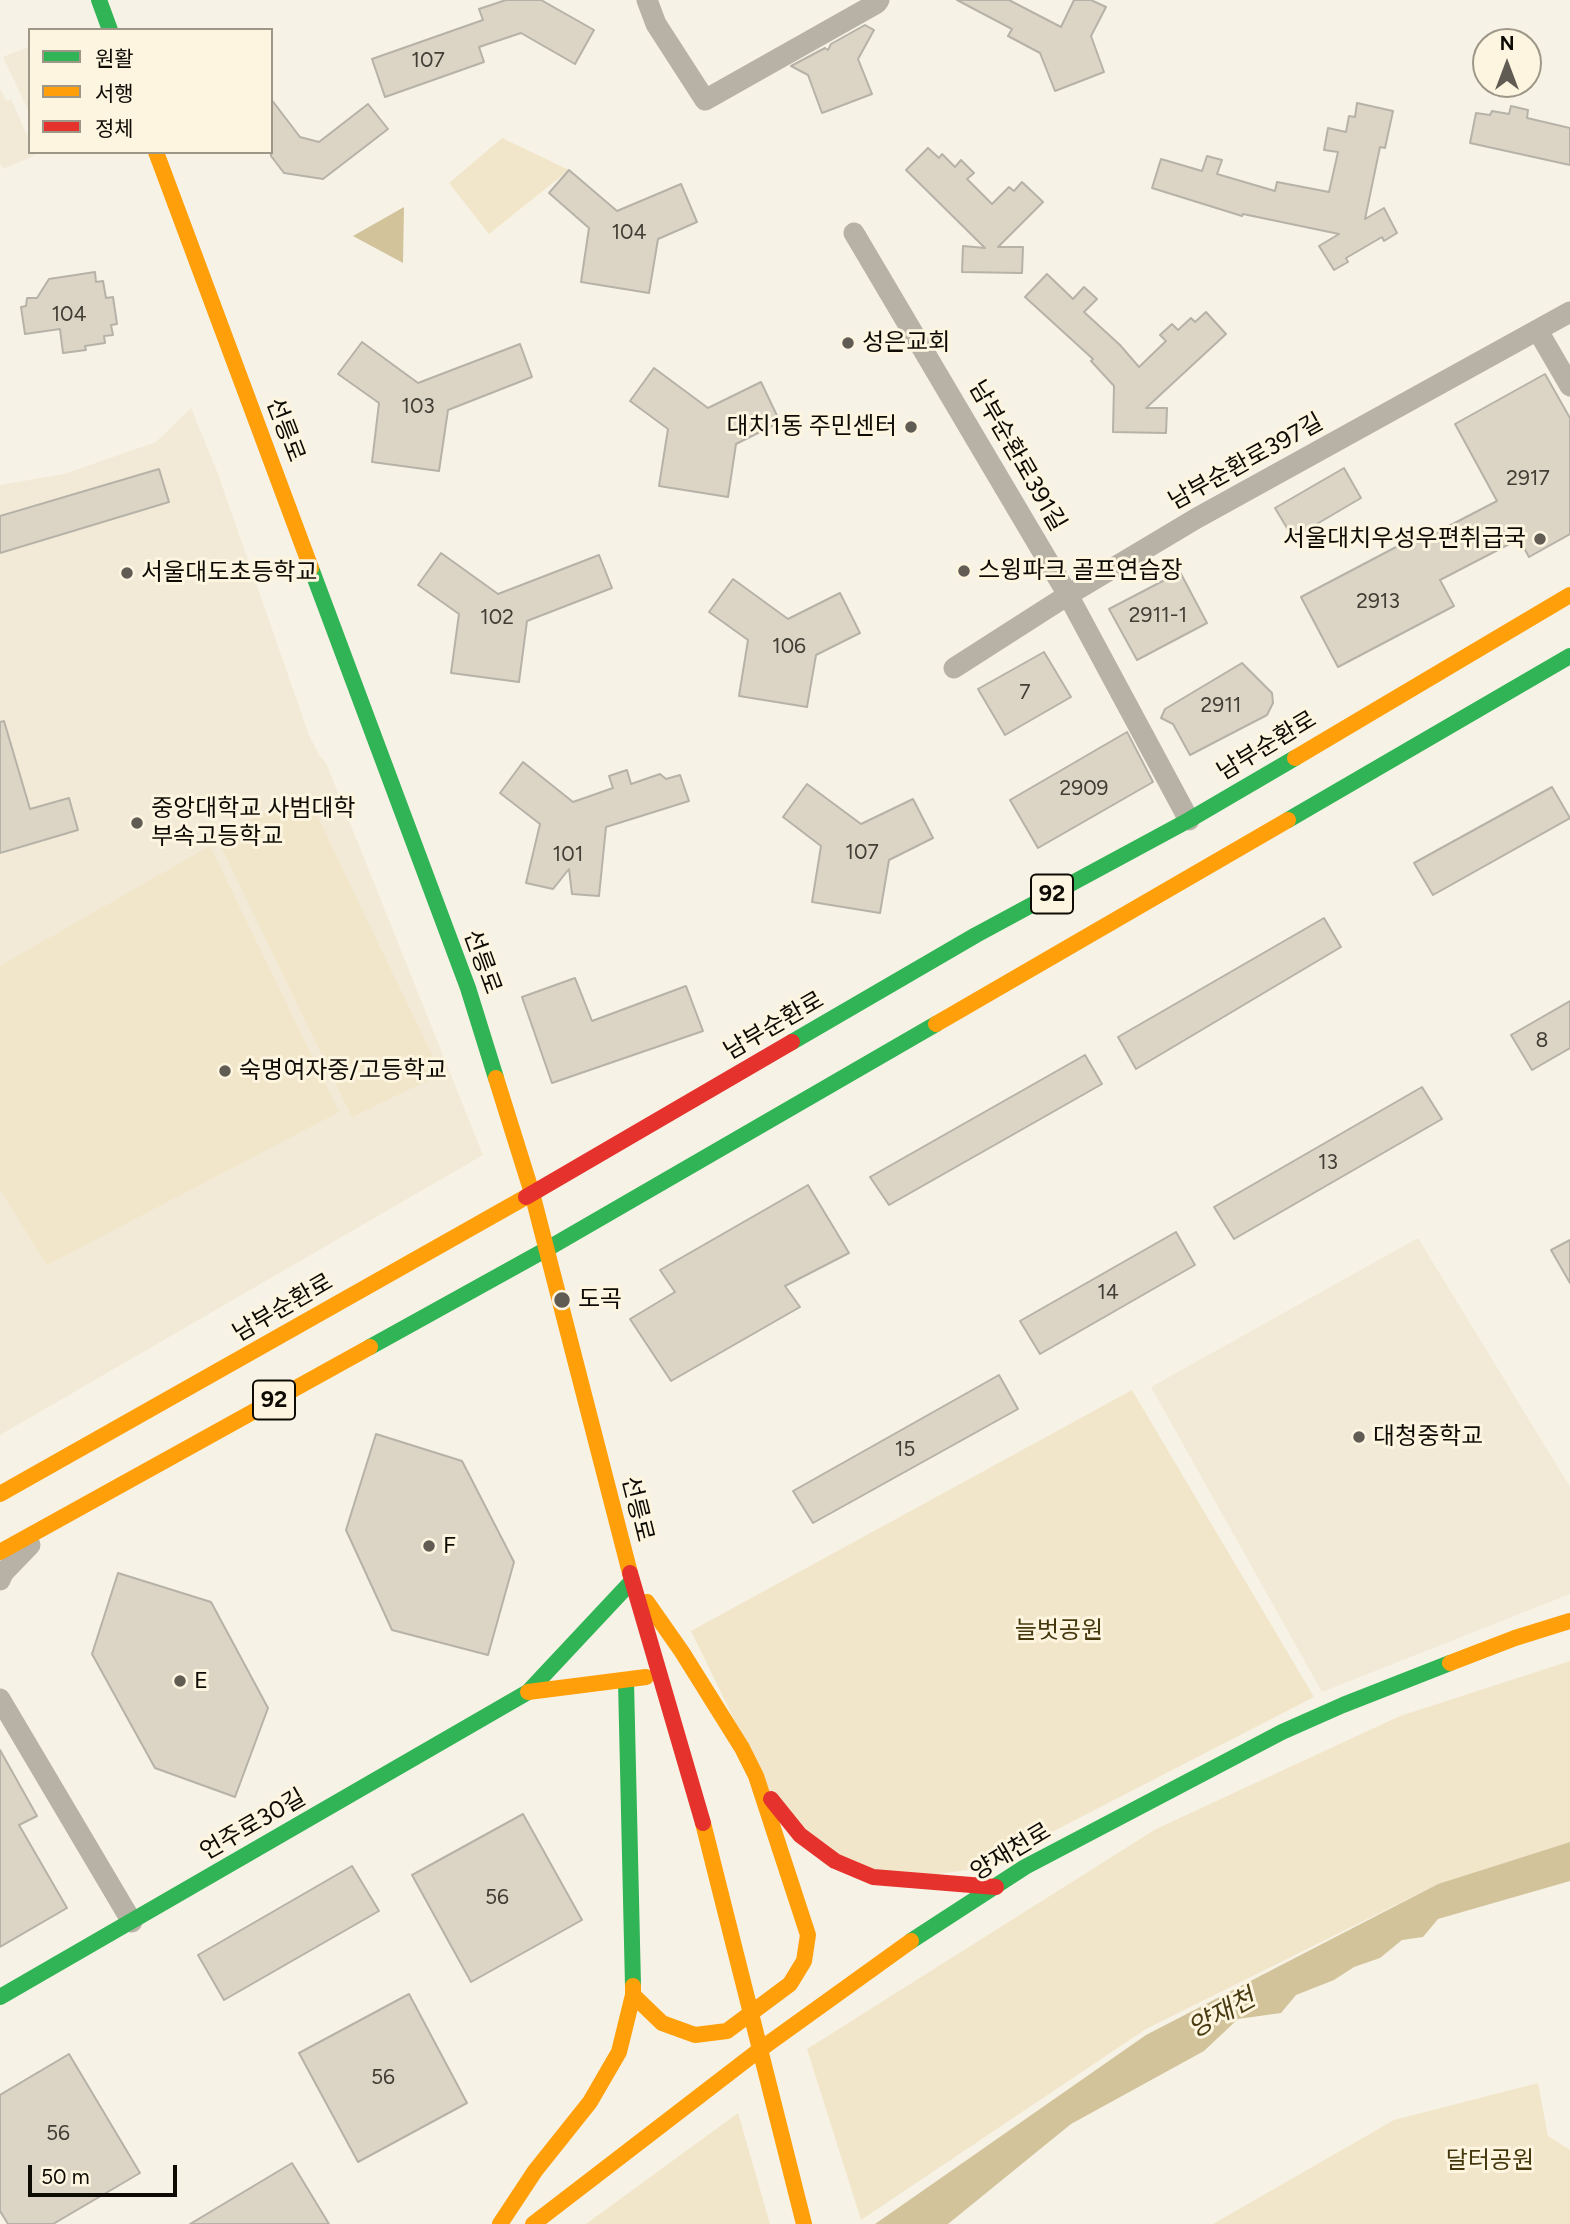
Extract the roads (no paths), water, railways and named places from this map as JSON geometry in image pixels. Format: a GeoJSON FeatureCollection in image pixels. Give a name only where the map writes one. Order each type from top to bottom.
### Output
{"type":"FeatureCollection","features":[{"type":"Feature","properties":{"kind":"main road"},"geometry":{"type":"LineString","coordinates":[[99,0],[109,28]]}},
{"type":"Feature","properties":{"kind":"main road","name":"선릉로"},"geometry":{"type":"LineString","coordinates":[[157,154],[468,988],[532,1193],[632,1581],[699,1809],[804,2224]]}},
{"type":"Feature","properties":{"kind":"main road","name":"남부순환로"},"geometry":{"type":"LineString","coordinates":[[0,1494],[532,1193],[976,935],[1189,820],[1570,595]]}},
{"type":"Feature","properties":{"kind":"main road","name":"92"},"geometry":{"type":"LineString","coordinates":[[0,1552],[547,1249],[1570,656]]}},
{"type":"Feature","properties":{"kind":"main road"},"geometry":{"type":"LineString","coordinates":[[528,1692],[632,1581],[682,1652],[742,1748],[755,1776],[808,1934],[804,1961],[790,1984],[727,2031],[695,2035],[662,2023],[633,1995]]}},
{"type":"Feature","properties":{"kind":"main road","name":"양재천로"},"geometry":{"type":"LineString","coordinates":[[533,2224],[758,2051],[899,1949],[1025,1867],[1282,1732],[1343,1705],[1515,1638],[1570,1620]]}},
{"type":"Feature","properties":{"kind":"main road"},"geometry":{"type":"LineString","coordinates":[[528,1692],[660,1675]]}},
{"type":"Feature","properties":{"kind":"main road"},"geometry":{"type":"LineString","coordinates":[[500,2224],[535,2171],[590,2102],[619,2052],[633,1995],[626,1681]]}},
{"type":"Feature","properties":{"kind":"main road","name":"언주로30길"},"geometry":{"type":"LineString","coordinates":[[0,1997],[528,1692]]}},
{"type":"Feature","properties":{"kind":"main road"},"geometry":{"type":"LineString","coordinates":[[755,1776],[776,1807],[800,1835],[835,1861],[873,1877],[996,1887]]}},
{"type":"Feature","properties":{"kind":"street"},"geometry":{"type":"LineString","coordinates":[[647,0],[656,24],[705,100],[879,0]]}},
{"type":"Feature","properties":{"kind":"street","name":"남부순환로391길"},"geometry":{"type":"LineString","coordinates":[[854,233],[1068,595],[1189,820]]}},
{"type":"Feature","properties":{"kind":"street","name":"남부순환로397길"},"geometry":{"type":"LineString","coordinates":[[954,668],[1068,595],[1197,518],[1570,312]]}},
{"type":"Feature","properties":{"kind":"street"},"geometry":{"type":"LineString","coordinates":[[1538,331],[1570,386]]}},
{"type":"Feature","properties":{"kind":"street"},"geometry":{"type":"LineString","coordinates":[[0,1580],[3,1573],[47,1526]]}},
{"type":"Feature","properties":{"kind":"street"},"geometry":{"type":"LineString","coordinates":[[0,1699],[132,1922]]}},
{"type":"Feature","properties":{"kind":"water"},"geometry":{"type":"Polygon","coordinates":[[[404,207],[403,263],[353,236],[404,207]]]}},
{"type":"Feature","properties":{"kind":"water","name":"양재천"},"geometry":{"type":"Polygon","coordinates":[[[1570,1842],[1570,1881],[1438,1919],[1423,1937],[1402,1940],[1380,1958],[1354,1967],[1334,1980],[1296,1995],[1281,2013],[1238,2019],[1204,2051],[1071,2124],[948,2224],[875,2224],[1146,2035],[1438,1884],[1570,1842]]]}},
{"type":"Feature","properties":{"kind":"place","name":"성은교회"},"geometry":{"type":"Point","coordinates":[848,343]}},
{"type":"Feature","properties":{"kind":"place","name":"대치1동 주민센터"},"geometry":{"type":"Point","coordinates":[911,427]}},
{"type":"Feature","properties":{"kind":"place","name":"서울대치우성우편취급국"},"geometry":{"type":"Point","coordinates":[1540,539]}},
{"type":"Feature","properties":{"kind":"place","name":"스윙파크 골프연습장"},"geometry":{"type":"Point","coordinates":[964,571]}},
{"type":"Feature","properties":{"kind":"place","name":"서울대도초등학교"},"geometry":{"type":"Point","coordinates":[127,573]}},
{"type":"Feature","properties":{"kind":"place","name":"중앙대학교 사범대학 부속고등학교"},"geometry":{"type":"Point","coordinates":[137,823]}},
{"type":"Feature","properties":{"kind":"place","name":"숙명여자중/고등학교"},"geometry":{"type":"Point","coordinates":[225,1071]}},
{"type":"Feature","properties":{"kind":"place","name":"도곡"},"geometry":{"type":"Point","coordinates":[562,1300]}},
{"type":"Feature","properties":{"kind":"place","name":"대청중학교"},"geometry":{"type":"Point","coordinates":[1359,1437]}},
{"type":"Feature","properties":{"kind":"place","name":"F"},"geometry":{"type":"Point","coordinates":[429,1546]}},
{"type":"Feature","properties":{"kind":"place","name":"E"},"geometry":{"type":"Point","coordinates":[180,1681]}},
{"type":"Feature","properties":{"kind":"park label","name":"늘벗공원"},"geometry":{"type":"Point","coordinates":[1059,1631]}},
{"type":"Feature","properties":{"kind":"park label","name":"달터공원"},"geometry":{"type":"Point","coordinates":[1490,2161]}}]}
